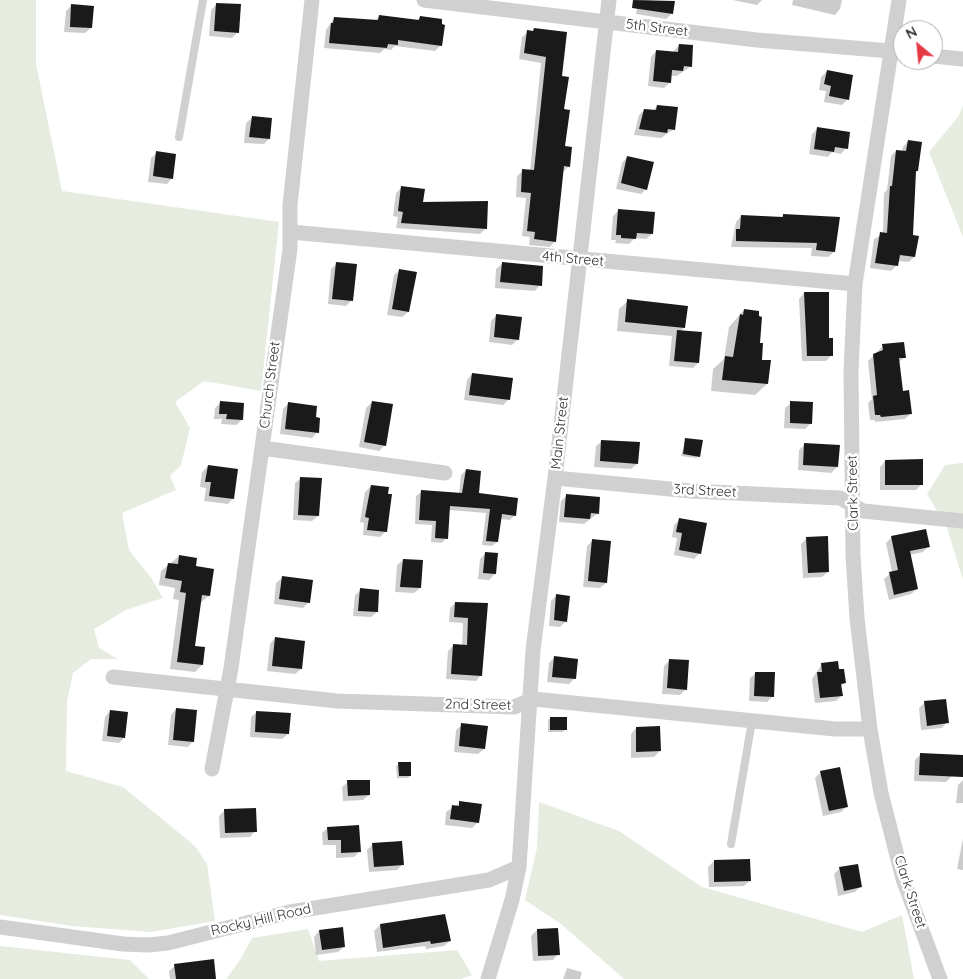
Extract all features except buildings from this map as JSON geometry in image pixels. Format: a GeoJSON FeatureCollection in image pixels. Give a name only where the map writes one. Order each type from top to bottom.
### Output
{"type":"FeatureCollection","features":[{"type":"Feature","properties":{"kind":"street","name":"Church Street"},"geometry":{"type":"LineString","coordinates":[[212,769],[227,688],[291,232],[290,205],[312,0]]}},
{"type":"Feature","properties":{"kind":"street","name":"5th Street"},"geometry":{"type":"LineString","coordinates":[[424,0],[756,40],[893,51]]}},
{"type":"Feature","properties":{"kind":"street","name":"Main Street"},"geometry":{"type":"LineString","coordinates":[[488,979],[512,900],[519,867],[528,701],[555,478],[608,0]]}},
{"type":"Feature","properties":{"kind":"street","name":"Clark Street"},"geometry":{"type":"LineString","coordinates":[[898,20],[899,0]]}},
{"type":"Feature","properties":{"kind":"street"},"geometry":{"type":"LineString","coordinates":[[943,57],[963,59]]}},
{"type":"Feature","properties":{"kind":"street","name":"Clark Street"},"geometry":{"type":"LineString","coordinates":[[894,70],[855,284],[851,371],[854,506],[853,555],[857,618],[870,729],[881,793],[903,879],[940,979]]}},
{"type":"Feature","properties":{"kind":"street","name":"4th Street"},"geometry":{"type":"LineString","coordinates":[[291,232],[855,284]]}},
{"type":"Feature","properties":{"kind":"street"},"geometry":{"type":"LineString","coordinates":[[262,448],[445,473]]}},
{"type":"Feature","properties":{"kind":"street","name":"3rd Street"},"geometry":{"type":"LineString","coordinates":[[555,478],[691,491],[840,498],[863,510],[963,521]]}},
{"type":"Feature","properties":{"kind":"street","name":"2nd Street"},"geometry":{"type":"LineString","coordinates":[[113,677],[368,703],[514,707],[528,701],[562,701],[835,729],[870,729]]}},
{"type":"Feature","properties":{"kind":"street","name":"Rocky Hill Road"},"geometry":{"type":"LineString","coordinates":[[0,927],[123,944],[162,943],[290,912],[489,880],[519,867]]}},
{"type":"Feature","properties":{"kind":"lane"},"geometry":{"type":"LineString","coordinates":[[180,137],[204,0]]}},
{"type":"Feature","properties":{"kind":"lane"},"geometry":{"type":"LineString","coordinates":[[731,844],[752,721]]}},
{"type":"Feature","properties":{"kind":"shaded area"},"geometry":{"type":"Polygon","coordinates":[[[0,0],[36,0],[36,64],[62,191],[279,222],[261,391],[204,381],[175,402],[190,428],[181,465],[170,476],[176,490],[122,513],[129,550],[152,579],[163,598],[126,610],[94,629],[99,648],[118,659],[91,659],[73,673],[67,701],[66,771],[123,787],[195,846],[207,864],[215,921],[151,932],[72,926],[0,915],[0,0]]]}},
{"type":"Feature","properties":{"kind":"shaded area"},"geometry":{"type":"Polygon","coordinates":[[[963,106],[963,237],[929,152],[958,117],[963,106]]]}},
{"type":"Feature","properties":{"kind":"shaded area"},"geometry":{"type":"Polygon","coordinates":[[[963,463],[963,580],[947,528],[927,494],[945,465],[963,463]]]}},
{"type":"Feature","properties":{"kind":"shaded area"},"geometry":{"type":"Polygon","coordinates":[[[539,802],[619,831],[702,887],[862,932],[902,915],[914,979],[624,979],[561,924],[525,900],[537,848],[539,802]]]}},
{"type":"Feature","properties":{"kind":"shaded area"},"geometry":{"type":"Polygon","coordinates":[[[308,929],[319,961],[457,950],[472,975],[461,979],[226,979],[240,960],[252,938],[308,929]]]}},
{"type":"Feature","properties":{"kind":"shaded area"},"geometry":{"type":"Polygon","coordinates":[[[0,946],[130,960],[149,979],[0,979],[0,946]]]}}]}
